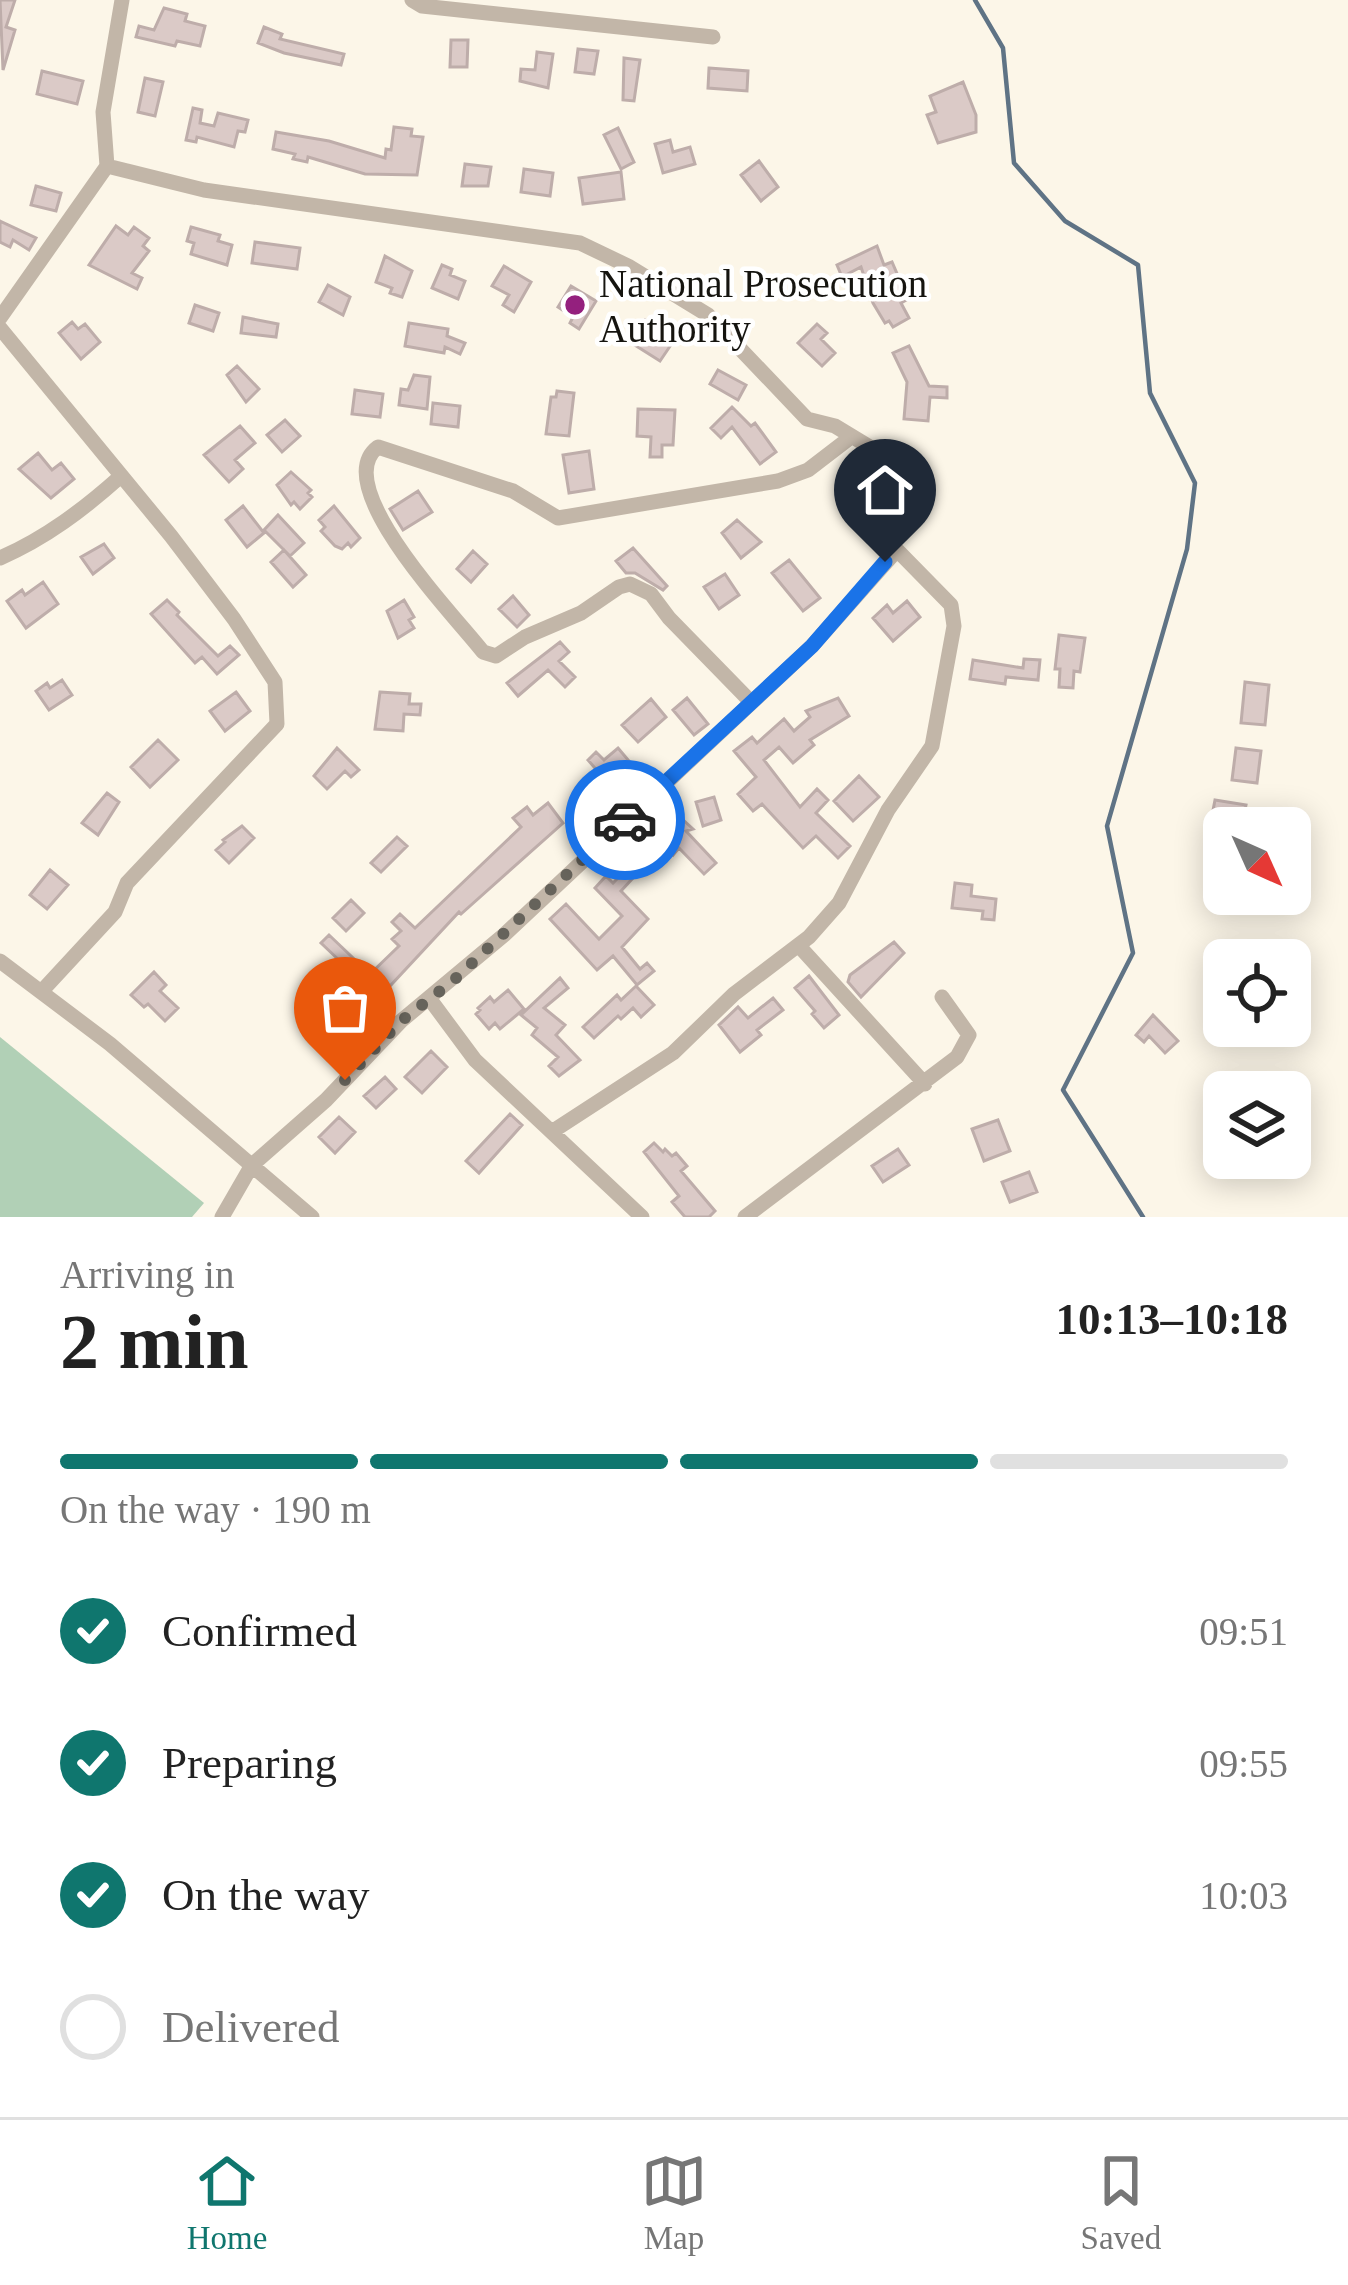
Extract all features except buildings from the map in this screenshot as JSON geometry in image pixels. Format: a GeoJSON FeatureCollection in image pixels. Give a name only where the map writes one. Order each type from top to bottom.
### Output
{"type":"FeatureCollection","features":[{"type":"Feature","properties":{"kind":"street"},"geometry":{"type":"LineString","coordinates":[[0,318],[106,166],[103,112],[122,0]]}},
{"type":"Feature","properties":{"kind":"street"},"geometry":{"type":"LineString","coordinates":[[412,0],[422,6],[713,37]]}},
{"type":"Feature","properties":{"kind":"street"},"geometry":{"type":"LineString","coordinates":[[106,166],[204,190],[580,243],[708,315],[807,419],[836,426],[924,480]]}},
{"type":"Feature","properties":{"kind":"street"},"geometry":{"type":"LineString","coordinates":[[0,328],[234,620],[275,682],[277,724],[127,883],[115,912],[41,992]]}},
{"type":"Feature","properties":{"kind":"street"},"geometry":{"type":"LineString","coordinates":[[752,703],[651,594],[630,584],[496,656],[483,652],[397,548],[366,488],[367,457],[378,446],[457,471],[513,491],[558,518],[778,481],[808,470],[851,436]]}},
{"type":"Feature","properties":{"kind":"street"},"geometry":{"type":"LineString","coordinates":[[0,558],[37,540],[121,476]]}},
{"type":"Feature","properties":{"kind":"street"},"geometry":{"type":"LineString","coordinates":[[222,1217],[252,1166],[326,1100],[401,1021],[504,935],[812,646],[897,550],[951,605],[954,626],[932,746],[888,809],[839,903],[799,946],[734,994],[673,1053],[554,1131]]}},
{"type":"Feature","properties":{"kind":"street"},"geometry":{"type":"LineString","coordinates":[[799,946],[926,1084]]}},
{"type":"Feature","properties":{"kind":"street"},"geometry":{"type":"LineString","coordinates":[[0,961],[110,1044],[312,1217]]}},
{"type":"Feature","properties":{"kind":"street"},"geometry":{"type":"LineString","coordinates":[[745,1217],[957,1057],[969,1039],[942,997]]}},
{"type":"Feature","properties":{"kind":"street"},"geometry":{"type":"LineString","coordinates":[[429,998],[475,1060],[642,1217]]}},
{"type":"Feature","properties":{"kind":"green space"},"geometry":{"type":"Polygon","coordinates":[[[0,1037],[204,1203],[192,1217],[0,1217],[0,1037]]]}},
{"type":"Feature","properties":{"kind":"waterway"},"geometry":{"type":"LineString","coordinates":[[975,0],[1003,48],[1014,163],[1065,221],[1138,265],[1150,393],[1195,483],[1187,549],[1107,826],[1133,953],[1063,1090],[1143,1217]]}},
{"type":"Feature","properties":{"kind":"way so far"},"geometry":{"type":"LineString","coordinates":[[345,1080],[401,1021],[453,981],[625,820]]}},
{"type":"Feature","properties":{"kind":"place","name":"National Prosecution Authority"},"geometry":{"type":"Point","coordinates":[575,305]}},
{"type":"Feature","properties":{"kind":"route"},"geometry":{"type":"LineString","coordinates":[[625,820],[812,646],[885,562]]}}]}
